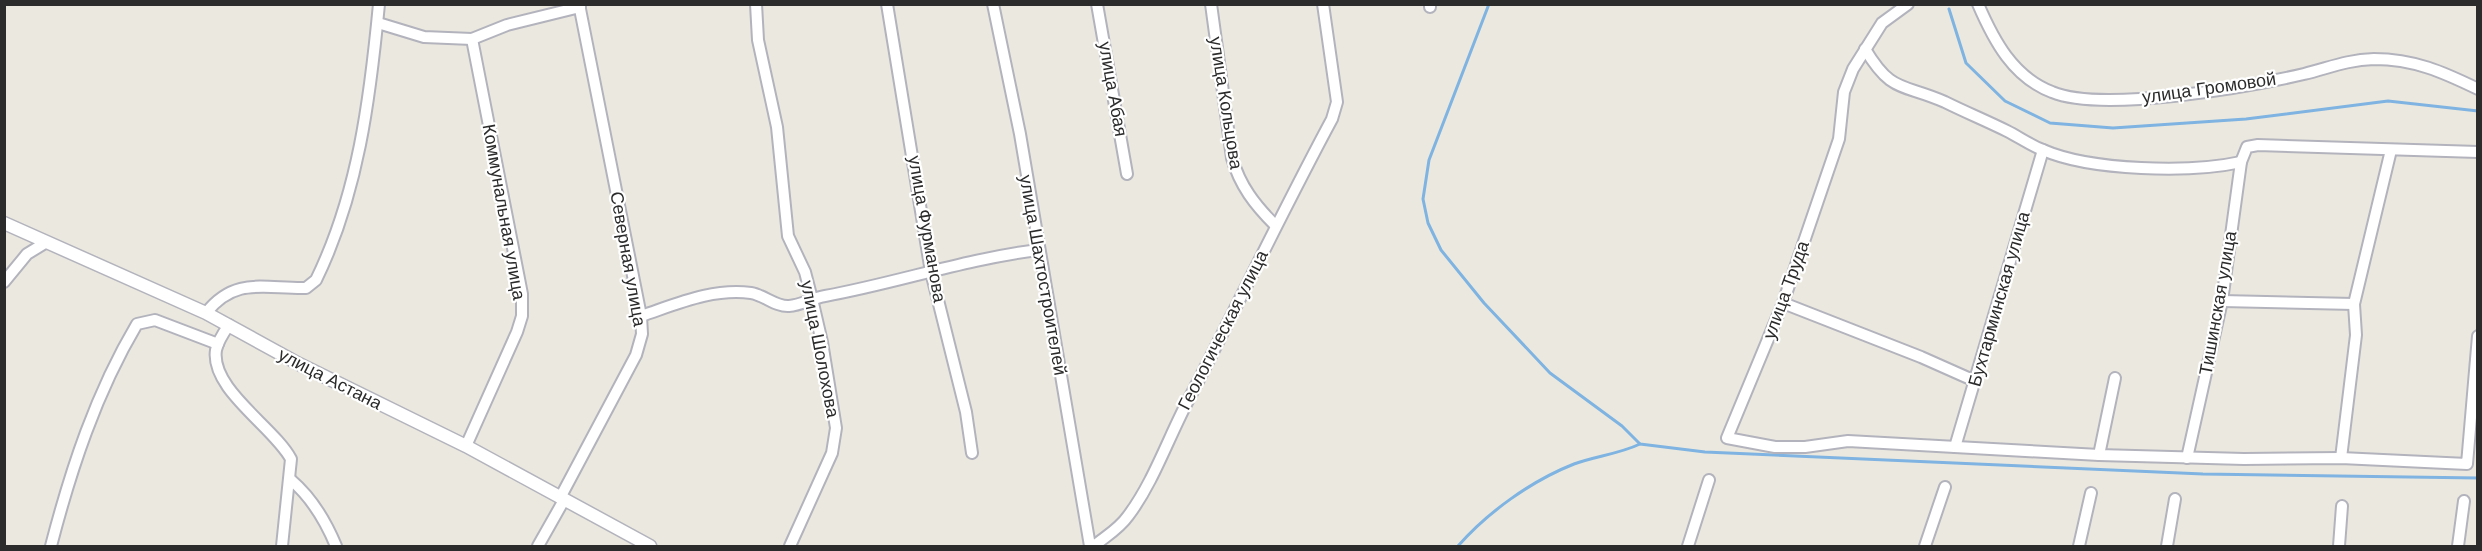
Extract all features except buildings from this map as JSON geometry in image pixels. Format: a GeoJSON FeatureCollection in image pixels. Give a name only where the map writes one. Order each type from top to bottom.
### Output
{"type":"FeatureCollection","features":[{"type":"Feature","properties":{"kind":"street"},"geometry":{"type":"LineString","coordinates":[[206,313],[225,293],[239,288],[256,286],[306,288],[316,280],[354,174],[371,91],[380,4]]}},
{"type":"Feature","properties":{"kind":"street","name":"улица Шолохова"},"geometry":{"type":"LineString","coordinates":[[756,4],[758,40],[777,127],[788,236],[805,272],[812,299],[822,342],[836,437],[832,453],[790,546]]}},
{"type":"Feature","properties":{"kind":"street","name":"улица Фурманова"},"geometry":{"type":"LineString","coordinates":[[887,4],[931,272],[966,412],[972,453]]}},
{"type":"Feature","properties":{"kind":"street","name":"улица Шахтостроителей"},"geometry":{"type":"LineString","coordinates":[[993,4],[1020,135],[1038,250],[1092,546]]}},
{"type":"Feature","properties":{"kind":"street","name":"улица Абая"},"geometry":{"type":"LineString","coordinates":[[1097,4],[1127,174]]}},
{"type":"Feature","properties":{"kind":"street","name":"улица Кольцова"},"geometry":{"type":"LineString","coordinates":[[1210,4],[1237,176],[1258,207],[1275,225]]}},
{"type":"Feature","properties":{"kind":"street","name":"Геологическая улица"},"geometry":{"type":"LineString","coordinates":[[1092,546],[1116,531],[1138,501],[1173,427],[1238,305],[1275,225],[1332,119],[1337,102],[1323,4]]}},
{"type":"Feature","properties":{"kind":"street","name":"улица Труда"},"geometry":{"type":"LineString","coordinates":[[1908,4],[1882,23],[1865,49],[1844,92],[1839,139],[1783,303],[1726,438],[1775,447],[1805,447],[1848,441],[1955,447]]}},
{"type":"Feature","properties":{"kind":"street","name":"улица Громовой"},"geometry":{"type":"LineString","coordinates":[[1978,4],[1990,33],[2009,62],[2030,80],[2051,92],[2070,98],[2112,100],[2184,94],[2305,74],[2334,64],[2374,59],[2415,62],[2478,89]]}},
{"type":"Feature","properties":{"kind":"street"},"geometry":{"type":"LineString","coordinates":[[378,23],[424,37],[472,39],[507,25],[580,6]]}},
{"type":"Feature","properties":{"kind":"street","name":"Северная улица"},"geometry":{"type":"LineString","coordinates":[[538,546],[636,355],[642,334],[641,316],[580,6]]}},
{"type":"Feature","properties":{"kind":"street","name":"Коммунальная улица"},"geometry":{"type":"LineString","coordinates":[[466,447],[518,332],[522,316],[522,294],[472,39]]}},
{"type":"Feature","properties":{"kind":"street"},"geometry":{"type":"LineString","coordinates":[[1865,49],[1884,78],[1905,89],[1942,101],[2006,130],[2043,150],[2069,159],[2132,167],[2222,166],[2241,162]]}},
{"type":"Feature","properties":{"kind":"street","name":"Тишинская улица"},"geometry":{"type":"LineString","coordinates":[[2187,458],[2222,301],[2241,162],[2247,147],[2330,145],[2391,150]]}},
{"type":"Feature","properties":{"kind":"street","name":"Бухтарминская улица"},"geometry":{"type":"LineString","coordinates":[[1955,447],[2043,150]]}},
{"type":"Feature","properties":{"kind":"street"},"geometry":{"type":"LineString","coordinates":[[2341,458],[2356,335],[2354,304],[2391,150],[2478,152]]}},
{"type":"Feature","properties":{"kind":"street","name":"улица Астана"},"geometry":{"type":"LineString","coordinates":[[4,223],[206,313],[299,364],[466,447],[650,546]]}},
{"type":"Feature","properties":{"kind":"street"},"geometry":{"type":"LineString","coordinates":[[4,282],[27,254],[45,243]]}},
{"type":"Feature","properties":{"kind":"street"},"geometry":{"type":"LineString","coordinates":[[641,316],[701,295],[727,291],[754,293],[789,306],[812,299],[870,288],[975,259],[1038,250]]}},
{"type":"Feature","properties":{"kind":"street"},"geometry":{"type":"LineString","coordinates":[[2222,301],[2354,304]]}},
{"type":"Feature","properties":{"kind":"street"},"geometry":{"type":"LineString","coordinates":[[1783,303],[1975,381]]}},
{"type":"Feature","properties":{"kind":"street"},"geometry":{"type":"LineString","coordinates":[[51,546],[72,467],[107,382],[137,324],[155,320],[218,344]]}},
{"type":"Feature","properties":{"kind":"street"},"geometry":{"type":"LineString","coordinates":[[229,325],[218,344],[216,353],[218,367],[225,382],[247,409],[285,447],[291,459],[291,480],[282,546]]}},
{"type":"Feature","properties":{"kind":"street"},"geometry":{"type":"LineString","coordinates":[[1955,447],[2187,458],[2341,458],[2468,464],[2478,336]]}},
{"type":"Feature","properties":{"kind":"street"},"geometry":{"type":"LineString","coordinates":[[2099,455],[2115,378]]}},
{"type":"Feature","properties":{"kind":"street"},"geometry":{"type":"LineString","coordinates":[[291,480],[304,491],[312,502],[336,546]]}},
{"type":"Feature","properties":{"kind":"street"},"geometry":{"type":"LineString","coordinates":[[1688,546],[1709,480]]}},
{"type":"Feature","properties":{"kind":"street"},"geometry":{"type":"LineString","coordinates":[[1925,546],[1945,487]]}},
{"type":"Feature","properties":{"kind":"street"},"geometry":{"type":"LineString","coordinates":[[2079,546],[2091,493]]}},
{"type":"Feature","properties":{"kind":"street"},"geometry":{"type":"LineString","coordinates":[[2167,546],[2175,499]]}},
{"type":"Feature","properties":{"kind":"street"},"geometry":{"type":"LineString","coordinates":[[2458,546],[2464,501]]}},
{"type":"Feature","properties":{"kind":"street"},"geometry":{"type":"LineString","coordinates":[[2339,546],[2343,506]]}},
{"type":"Feature","properties":{"kind":"waterway"},"geometry":{"type":"LineString","coordinates":[[1489,4],[1429,160],[1423,199],[1428,223],[1441,250],[1484,303],[1550,373],[1622,426],[1640,444],[1705,452],[2203,474],[2478,478]]}},
{"type":"Feature","properties":{"kind":"waterway"},"geometry":{"type":"LineString","coordinates":[[1949,9],[1966,63],[2005,101],[2050,123],[2113,128],[2246,119],[2388,101],[2478,111]]}},
{"type":"Feature","properties":{"kind":"waterway"},"geometry":{"type":"LineString","coordinates":[[1458,546],[1483,521],[1526,488],[1542,479],[1574,464],[1640,444]]}}]}
